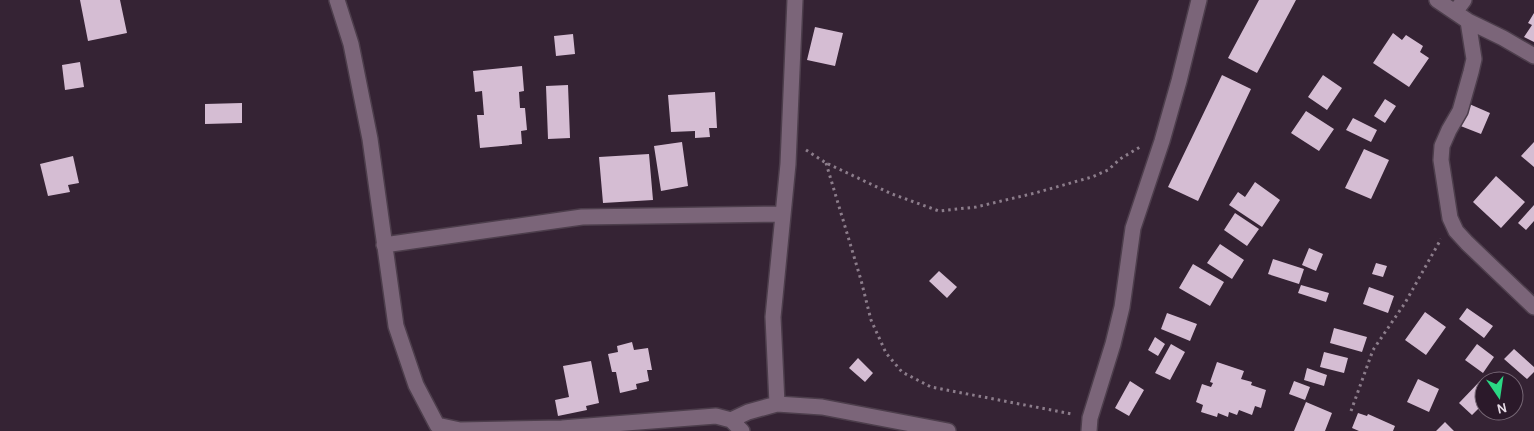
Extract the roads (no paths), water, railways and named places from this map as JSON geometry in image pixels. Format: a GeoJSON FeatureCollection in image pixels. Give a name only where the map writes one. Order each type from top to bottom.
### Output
{"type":"FeatureCollection","features":[{"type":"Feature","properties":{"kind":"street"},"geometry":{"type":"LineString","coordinates":[[337,0],[351,44],[368,129],[396,326],[416,384],[437,428],[460,430],[562,428],[716,416],[737,425],[748,412],[777,404],[822,407],[948,431]]}},
{"type":"Feature","properties":{"kind":"street"},"geometry":{"type":"LineString","coordinates":[[777,404],[772,317],[789,140],[795,0]]}},
{"type":"Feature","properties":{"kind":"street"},"geometry":{"type":"LineString","coordinates":[[1089,424],[1122,307],[1133,228],[1162,141],[1199,0]]}},
{"type":"Feature","properties":{"kind":"street"},"geometry":{"type":"LineString","coordinates":[[1437,0],[1460,6],[1468,21],[1474,59],[1460,111],[1442,146],[1441,160],[1450,218],[1456,231],[1534,307]]}},
{"type":"Feature","properties":{"kind":"street"},"geometry":{"type":"LineString","coordinates":[[1468,21],[1534,56]]}},
{"type":"Feature","properties":{"kind":"street"},"geometry":{"type":"LineString","coordinates":[[384,245],[582,217],[782,214]]}}]}
